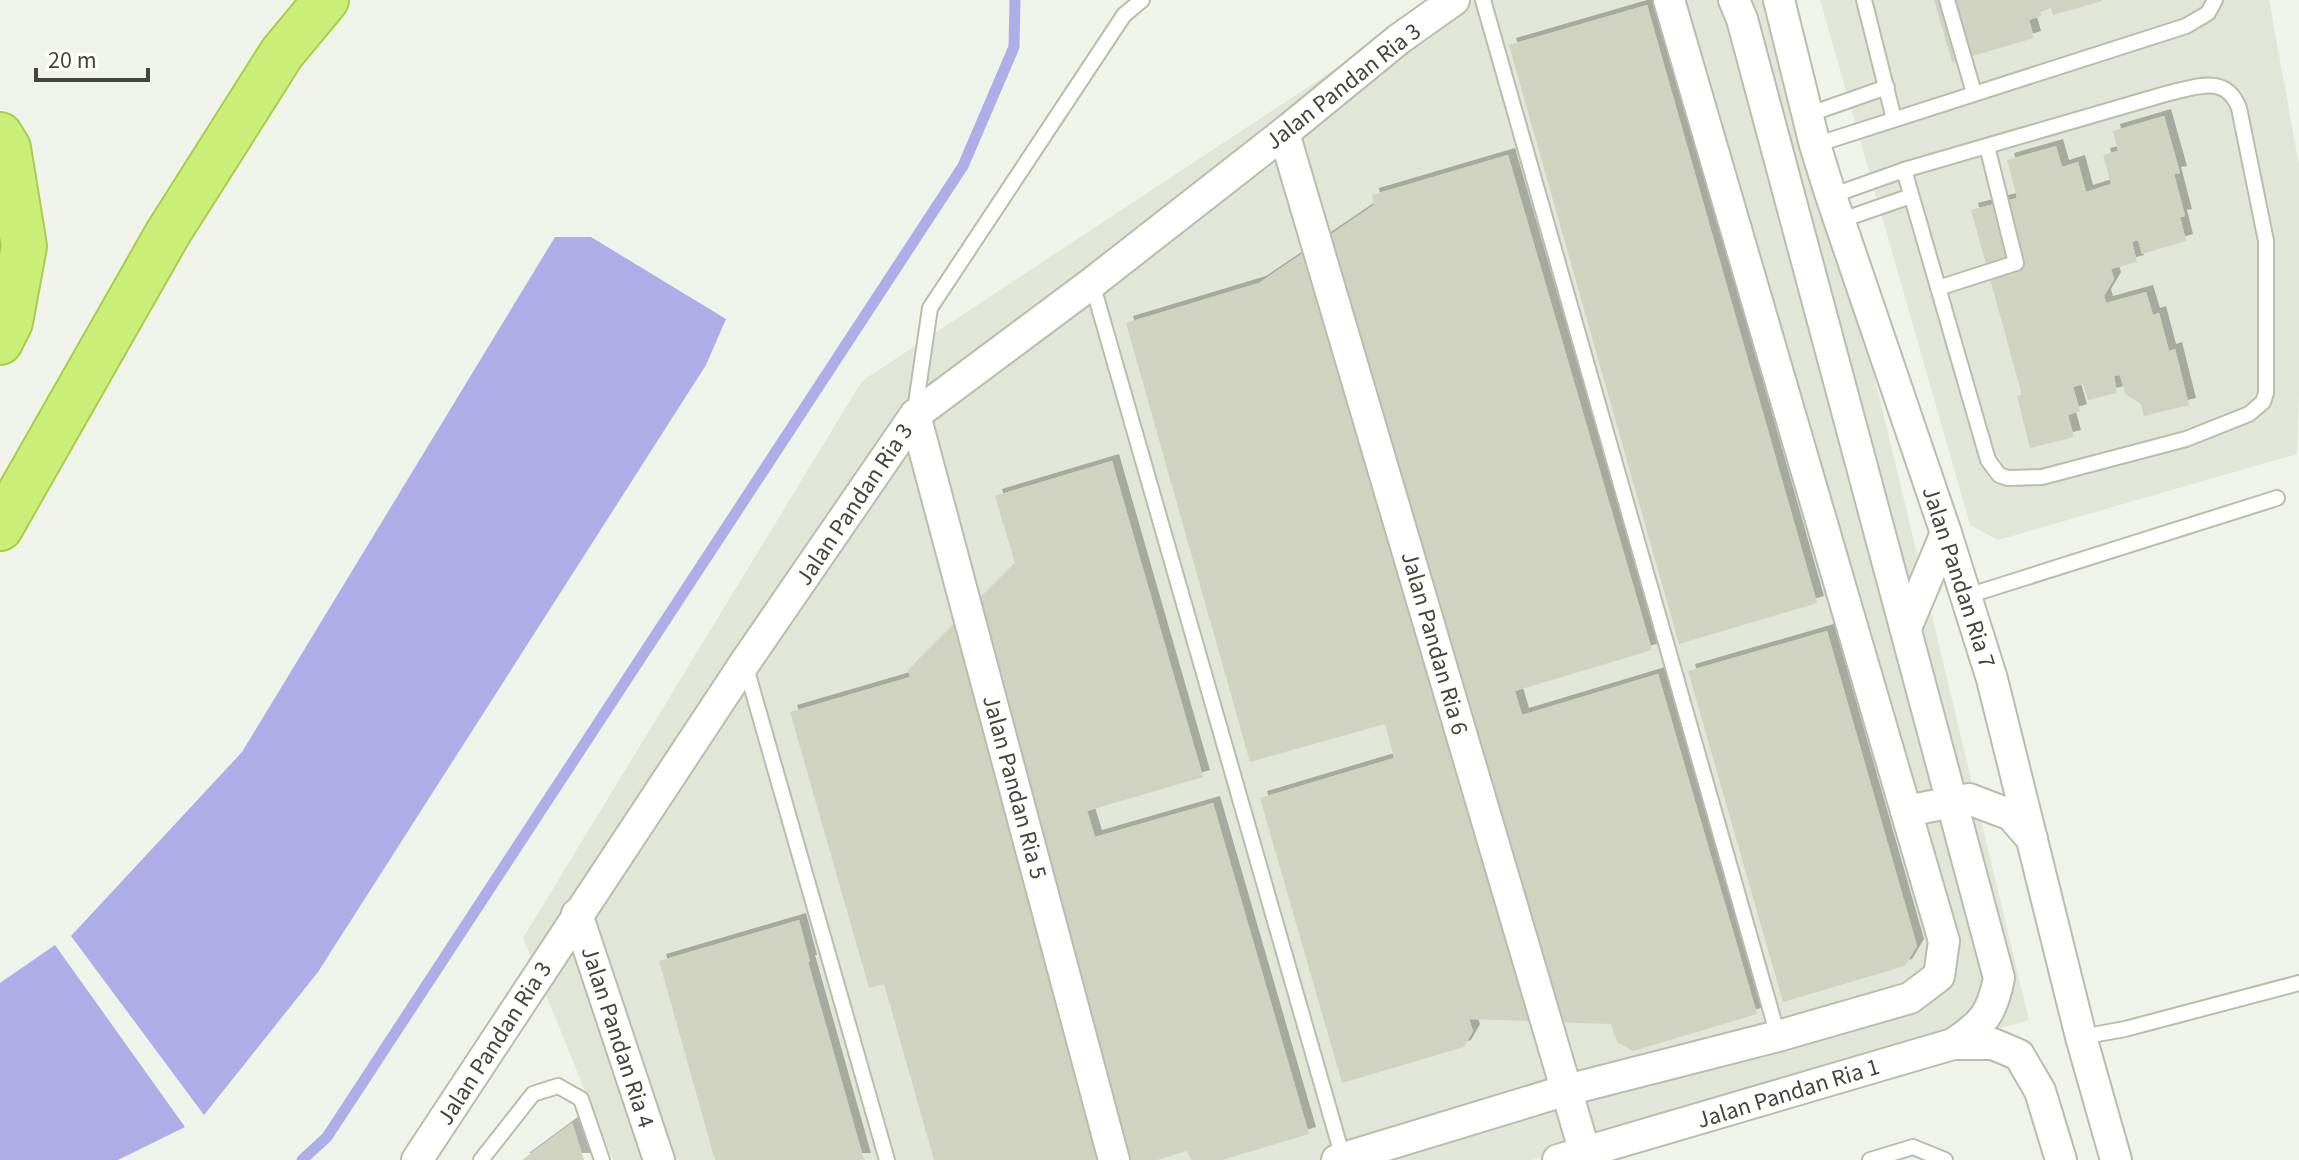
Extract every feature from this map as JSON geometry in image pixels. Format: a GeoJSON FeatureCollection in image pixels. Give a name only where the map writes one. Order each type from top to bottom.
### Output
{"type":"FeatureCollection","features":[{"type":"Feature","properties":{"kind":"highway"},"geometry":{"type":"LineString","coordinates":[[0,528],[168,233],[282,53],[326,0]]}},
{"type":"Feature","properties":{"kind":"highway"},"geometry":{"type":"LineString","coordinates":[[0,135],[8,148],[24,246],[10,322],[0,342]]}},
{"type":"Feature","properties":{"kind":"street","name":"Jalan Pandan Ria 3"},"geometry":{"type":"LineString","coordinates":[[417,1160],[744,664],[915,415],[1092,283],[1399,39],[1454,0]]}},
{"type":"Feature","properties":{"kind":"street"},"geometry":{"type":"LineString","coordinates":[[1340,1159],[1567,1090],[1778,1036],[1910,998],[1939,976],[1944,941],[1669,0]]}},
{"type":"Feature","properties":{"kind":"street"},"geometry":{"type":"LineString","coordinates":[[1734,0],[1746,34],[1999,978],[1994,1003],[1975,1029],[1953,1044]]}},
{"type":"Feature","properties":{"kind":"street","name":"Jalan Pandan Ria 7"},"geometry":{"type":"LineString","coordinates":[[1779,0],[1815,145],[1835,209],[1946,533],[1992,679],[2081,1037],[2116,1160]]}},
{"type":"Feature","properties":{"kind":"street","name":"Jalan Pandan Ria 6"},"geometry":{"type":"LineString","coordinates":[[1284,133],[1567,1090],[1571,1156]]}},
{"type":"Feature","properties":{"kind":"street","name":"Jalan Pandan Ria 5"},"geometry":{"type":"LineString","coordinates":[[915,415],[1114,1160]]}},
{"type":"Feature","properties":{"kind":"street"},"geometry":{"type":"LineString","coordinates":[[1906,628],[1946,533]]}},
{"type":"Feature","properties":{"kind":"street"},"geometry":{"type":"LineString","coordinates":[[1906,811],[1969,799],[2011,815],[2032,839]]}},
{"type":"Feature","properties":{"kind":"street","name":"Jalan Pandan Ria 4"},"geometry":{"type":"LineString","coordinates":[[577,914],[659,1160]]}},
{"type":"Feature","properties":{"kind":"street","name":"Jalan Pandan Ria 1"},"geometry":{"type":"LineString","coordinates":[[1571,1156],[1953,1044],[1993,1044],[2019,1055],[2040,1091],[2061,1160]]}},
{"type":"Feature","properties":{"kind":"lane"},"geometry":{"type":"LineString","coordinates":[[915,415],[930,308],[1124,15],[1142,0]]}},
{"type":"Feature","properties":{"kind":"lane"},"geometry":{"type":"LineString","coordinates":[[1483,0],[1778,1036]]}},
{"type":"Feature","properties":{"kind":"lane"},"geometry":{"type":"LineString","coordinates":[[1864,0],[1894,119]]}},
{"type":"Feature","properties":{"kind":"lane"},"geometry":{"type":"LineString","coordinates":[[1947,0],[1974,93]]}},
{"type":"Feature","properties":{"kind":"lane"},"geometry":{"type":"LineString","coordinates":[[1815,145],[2186,26],[2208,13],[2215,0]]}},
{"type":"Feature","properties":{"kind":"lane"},"geometry":{"type":"LineString","coordinates":[[1835,209],[1904,170],[2169,93],[2217,85],[2235,98],[2239,108],[2266,241],[2266,393],[2263,402],[2249,414],[2186,439],[2042,477],[2008,478],[1999,475],[1988,460],[1904,170]]}},
{"type":"Feature","properties":{"kind":"lane"},"geometry":{"type":"LineString","coordinates":[[1807,115],[1887,87]]}},
{"type":"Feature","properties":{"kind":"lane"},"geometry":{"type":"LineString","coordinates":[[1938,288],[2016,263],[1987,146]]}},
{"type":"Feature","properties":{"kind":"lane"},"geometry":{"type":"LineString","coordinates":[[1835,209],[1911,196]]}},
{"type":"Feature","properties":{"kind":"lane"},"geometry":{"type":"LineString","coordinates":[[1092,283],[1340,1159]]}},
{"type":"Feature","properties":{"kind":"lane"},"geometry":{"type":"LineString","coordinates":[[1967,596],[2277,498]]}},
{"type":"Feature","properties":{"kind":"lane"},"geometry":{"type":"LineString","coordinates":[[744,664],[887,1160]]}},
{"type":"Feature","properties":{"kind":"lane"},"geometry":{"type":"LineString","coordinates":[[2081,1037],[2125,1029],[2299,983]]}},
{"type":"Feature","properties":{"kind":"lane"},"geometry":{"type":"LineString","coordinates":[[481,1160],[533,1094],[558,1086],[581,1099],[602,1160]]}},
{"type":"Feature","properties":{"kind":"lane"},"geometry":{"type":"LineString","coordinates":[[1870,1160],[1913,1147],[1945,1160]]}},
{"type":"Feature","properties":{"kind":"shaded area"},"geometry":{"type":"Polygon","coordinates":[[[1440,0],[1784,0],[2029,1020],[1532,1160],[613,1160],[523,938],[862,381],[1440,0]]]}},
{"type":"Feature","properties":{"kind":"shaded area"},"geometry":{"type":"Polygon","coordinates":[[[1820,0],[2269,0],[2299,165],[2297,454],[1998,540],[1970,525],[1820,0]]]}},
{"type":"Feature","properties":{"kind":"water"},"geometry":{"type":"Polygon","coordinates":[[[555,237],[591,237],[726,319],[706,365],[318,972],[204,1115],[71,936],[242,752],[555,237]]]}},
{"type":"Feature","properties":{"kind":"water"},"geometry":{"type":"Polygon","coordinates":[[[55,945],[185,1127],[118,1160],[0,1160],[0,983],[55,945]]]}},
{"type":"Feature","properties":{"kind":"building"},"geometry":{"type":"Polygon","coordinates":[[[1934,0],[2102,1],[2053,15],[2051,8],[2040,11],[2041,16],[2029,20],[2034,38],[1952,62],[1934,0]]]}},
{"type":"Feature","properties":{"kind":"building"},"geometry":{"type":"Polygon","coordinates":[[[1647,5],[1817,603],[1679,644],[1509,45],[1647,5]]]}},
{"type":"Feature","properties":{"kind":"building"},"geometry":{"type":"Polygon","coordinates":[[[2164,116],[2180,173],[2174,174],[2185,216],[2180,217],[2186,241],[2142,254],[2138,240],[2132,242],[2137,262],[2111,269],[2114,279],[2104,296],[2106,303],[2146,292],[2153,315],[2159,313],[2169,351],[2175,349],[2189,405],[2144,416],[2141,404],[2125,394],[2120,375],[2114,376],[2117,393],[2088,400],[2083,384],[2073,387],[2080,411],[2068,415],[2074,437],[2030,448],[2017,396],[2022,395],[1971,210],[2017,198],[2007,160],[2056,146],[2062,167],[2078,162],[2086,192],[2111,184],[2103,155],[2118,151],[2113,131],[2164,116]]]}},
{"type":"Feature","properties":{"kind":"building"},"geometry":{"type":"Polygon","coordinates":[[[1508,155],[1652,650],[1515,691],[1522,715],[1658,674],[1757,1014],[1633,1051],[1617,1042],[1611,1024],[1469,1019],[1473,1031],[1464,1047],[1342,1083],[1260,798],[1394,758],[1385,724],[1250,762],[1126,323],[1259,283],[1374,205],[1372,195],[1508,155]]]}},
{"type":"Feature","properties":{"kind":"building"},"geometry":{"type":"Polygon","coordinates":[[[1112,461],[1203,777],[1087,811],[1095,837],[1213,803],[1309,1134],[1222,1160],[1191,1160],[1187,1151],[1157,1160],[934,1160],[884,984],[869,988],[790,712],[910,677],[908,670],[1015,563],[995,496],[1112,461]]]}},
{"type":"Feature","properties":{"kind":"building"},"geometry":{"type":"Polygon","coordinates":[[[1827,631],[1917,946],[1905,966],[1783,1002],[1688,671],[1827,631]]]}},
{"type":"Feature","properties":{"kind":"building"},"geometry":{"type":"Polygon","coordinates":[[[799,920],[864,1160],[715,1160],[659,961],[799,920]]]}},
{"type":"Feature","properties":{"kind":"building"},"geometry":{"type":"Polygon","coordinates":[[[572,1123],[584,1160],[522,1160],[572,1123]]]}},
{"type":"Feature","properties":{"kind":"waterway"},"geometry":{"type":"LineString","coordinates":[[302,1160],[327,1137],[963,166],[1014,47],[1015,0]]}}]}
